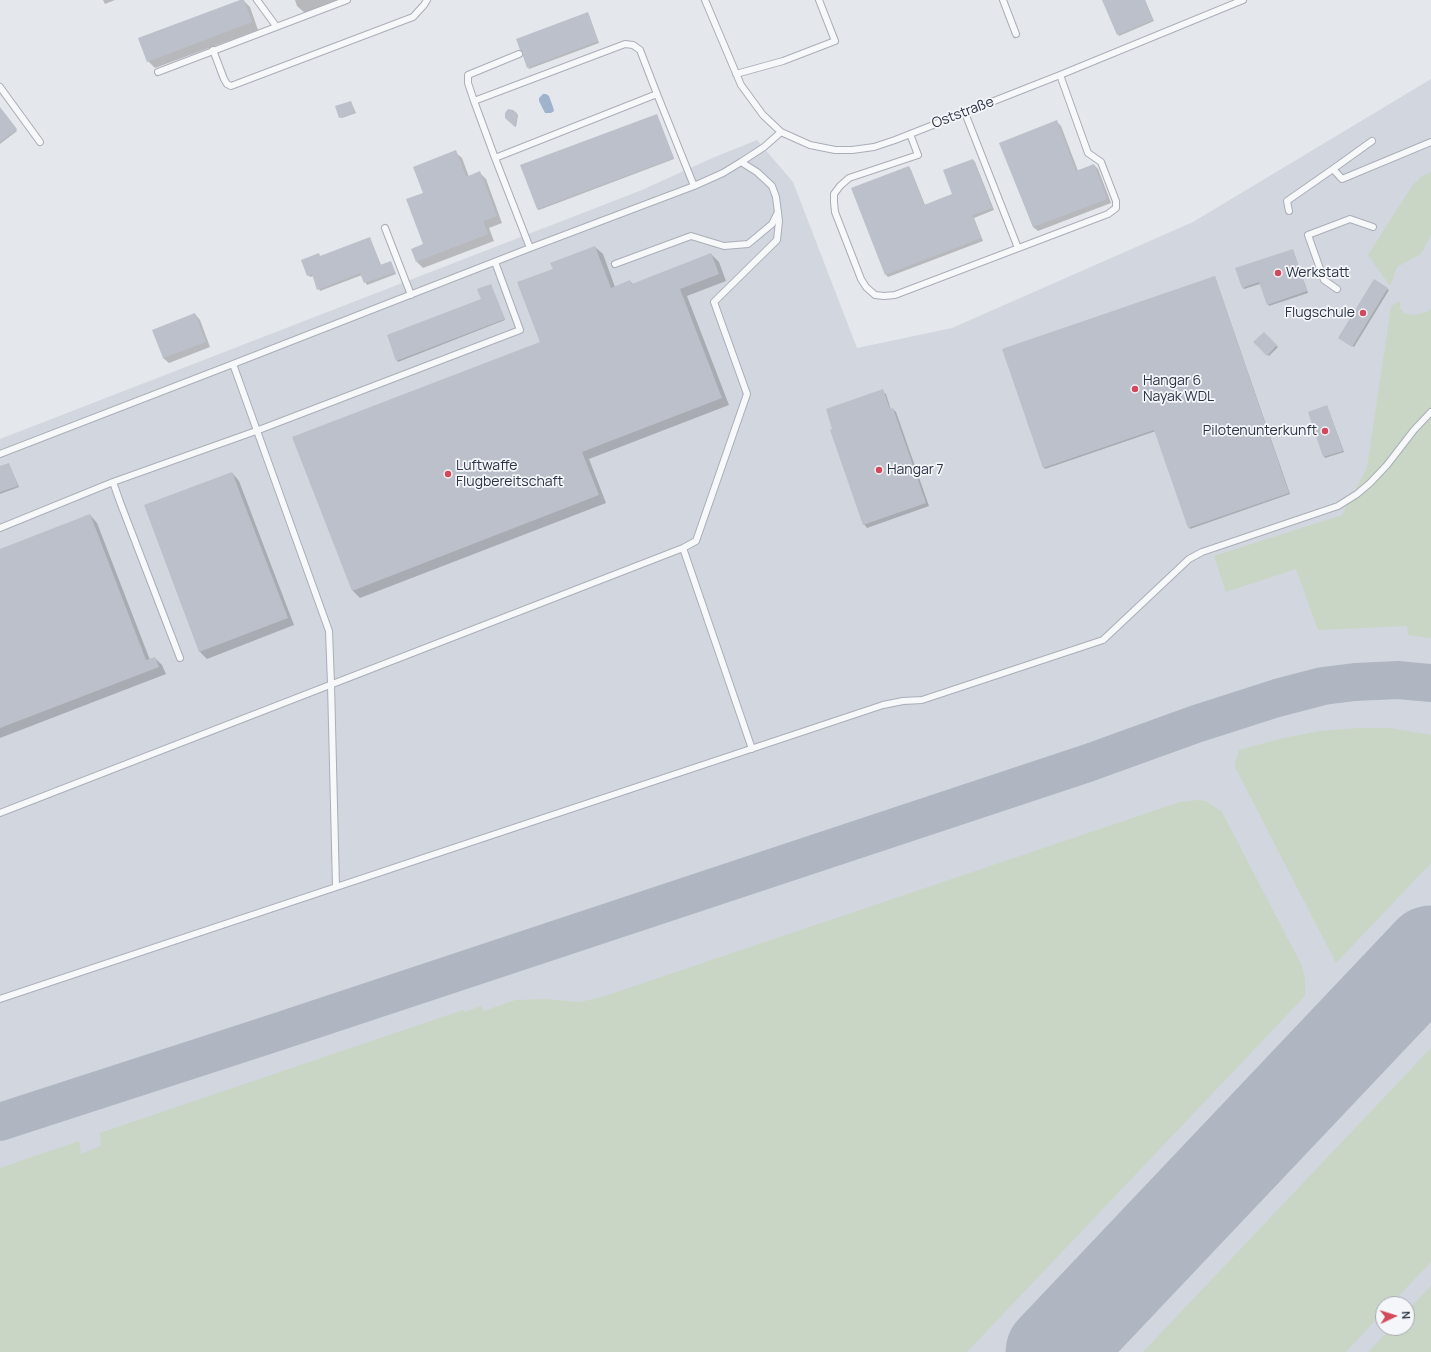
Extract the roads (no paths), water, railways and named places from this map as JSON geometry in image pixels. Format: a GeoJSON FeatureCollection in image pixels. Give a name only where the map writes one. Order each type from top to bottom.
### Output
{"type":"FeatureCollection","features":[{"type":"Feature","properties":{"kind":"lane"},"geometry":{"type":"LineString","coordinates":[[257,0],[276,26]]}},
{"type":"Feature","properties":{"kind":"lane"},"geometry":{"type":"LineString","coordinates":[[158,72],[347,0]]}},
{"type":"Feature","properties":{"kind":"lane"},"geometry":{"type":"LineString","coordinates":[[213,50],[224,79],[231,86],[413,17],[427,0]]}},
{"type":"Feature","properties":{"kind":"lane","name":"Oststraße"},"geometry":{"type":"LineString","coordinates":[[705,0],[741,85],[763,115],[781,132],[810,145],[835,150],[852,150],[874,147],[910,134],[1060,75],[1243,0]]}},
{"type":"Feature","properties":{"kind":"lane"},"geometry":{"type":"LineString","coordinates":[[736,74],[783,61],[835,41],[819,0]]}},
{"type":"Feature","properties":{"kind":"lane"},"geometry":{"type":"LineString","coordinates":[[1003,0],[1016,34]]}},
{"type":"Feature","properties":{"kind":"lane"},"geometry":{"type":"LineString","coordinates":[[474,101],[625,44],[633,45],[640,50],[694,186]]}},
{"type":"Feature","properties":{"kind":"lane"},"geometry":{"type":"LineString","coordinates":[[519,54],[468,75],[468,83],[530,248]]}},
{"type":"Feature","properties":{"kind":"lane"},"geometry":{"type":"LineString","coordinates":[[910,134],[918,155],[849,178],[834,194],[835,212],[861,279],[866,287],[875,295],[894,295],[1108,214],[1116,208],[1116,201],[1101,162],[1088,153],[1060,75]]}},
{"type":"Feature","properties":{"kind":"lane"},"geometry":{"type":"LineString","coordinates":[[0,87],[40,142]]}},
{"type":"Feature","properties":{"kind":"lane"},"geometry":{"type":"LineString","coordinates":[[496,158],[657,94]]}},
{"type":"Feature","properties":{"kind":"lane"},"geometry":{"type":"LineString","coordinates":[[965,113],[1018,248]]}},
{"type":"Feature","properties":{"kind":"lane"},"geometry":{"type":"LineString","coordinates":[[0,454],[530,248],[694,186],[741,162],[764,147],[781,132]]}},
{"type":"Feature","properties":{"kind":"lane"},"geometry":{"type":"LineString","coordinates":[[1289,211],[1287,201],[1334,169],[1372,140]]}},
{"type":"Feature","properties":{"kind":"lane"},"geometry":{"type":"LineString","coordinates":[[1334,169],[1342,179],[1431,142]]}},
{"type":"Feature","properties":{"kind":"lane"},"geometry":{"type":"LineString","coordinates":[[0,813],[683,548],[696,541],[747,394],[714,302],[776,240],[779,221],[779,210],[772,186],[757,172],[741,162]]}},
{"type":"Feature","properties":{"kind":"lane"},"geometry":{"type":"LineString","coordinates":[[615,264],[691,236],[724,246],[748,244],[772,224],[779,210]]}},
{"type":"Feature","properties":{"kind":"lane"},"geometry":{"type":"LineString","coordinates":[[1337,289],[1324,280],[1308,235],[1350,219],[1373,227]]}},
{"type":"Feature","properties":{"kind":"lane"},"geometry":{"type":"LineString","coordinates":[[385,228],[411,295]]}},
{"type":"Feature","properties":{"kind":"lane"},"geometry":{"type":"LineString","coordinates":[[0,528],[114,482],[256,431],[520,330],[495,262]]}},
{"type":"Feature","properties":{"kind":"lane"},"geometry":{"type":"LineString","coordinates":[[233,364],[329,631],[336,887]]}},
{"type":"Feature","properties":{"kind":"lane"},"geometry":{"type":"LineString","coordinates":[[0,999],[883,705],[903,701],[922,700],[1103,640],[1189,559],[1202,552],[1338,506],[1357,494],[1387,465],[1414,430],[1431,412]]}},
{"type":"Feature","properties":{"kind":"lane"},"geometry":{"type":"LineString","coordinates":[[114,482],[120,502],[180,658]]}},
{"type":"Feature","properties":{"kind":"lane"},"geometry":{"type":"LineString","coordinates":[[683,548],[752,749]]}},
{"type":"Feature","properties":{"kind":"water"},"geometry":{"type":"Polygon","coordinates":[[[543,94],[549,96],[554,111],[551,113],[545,113],[539,101],[539,98],[543,94]]]}},
{"type":"Feature","properties":{"kind":"place","name":"Werkstatt"},"geometry":{"type":"Point","coordinates":[1278,273]}},
{"type":"Feature","properties":{"kind":"place","name":"Flugschule"},"geometry":{"type":"Point","coordinates":[1363,313]}},
{"type":"Feature","properties":{"kind":"place","name":"Hangar 6 Nayak WDL"},"geometry":{"type":"Point","coordinates":[1135,389]}},
{"type":"Feature","properties":{"kind":"place","name":"Pilotenunterkunft"},"geometry":{"type":"Point","coordinates":[1325,431]}},
{"type":"Feature","properties":{"kind":"place","name":"Hangar 7"},"geometry":{"type":"Point","coordinates":[879,470]}},
{"type":"Feature","properties":{"kind":"place","name":"Luftwaffe Flugbereitschaft"},"geometry":{"type":"Point","coordinates":[448,474]}}]}
